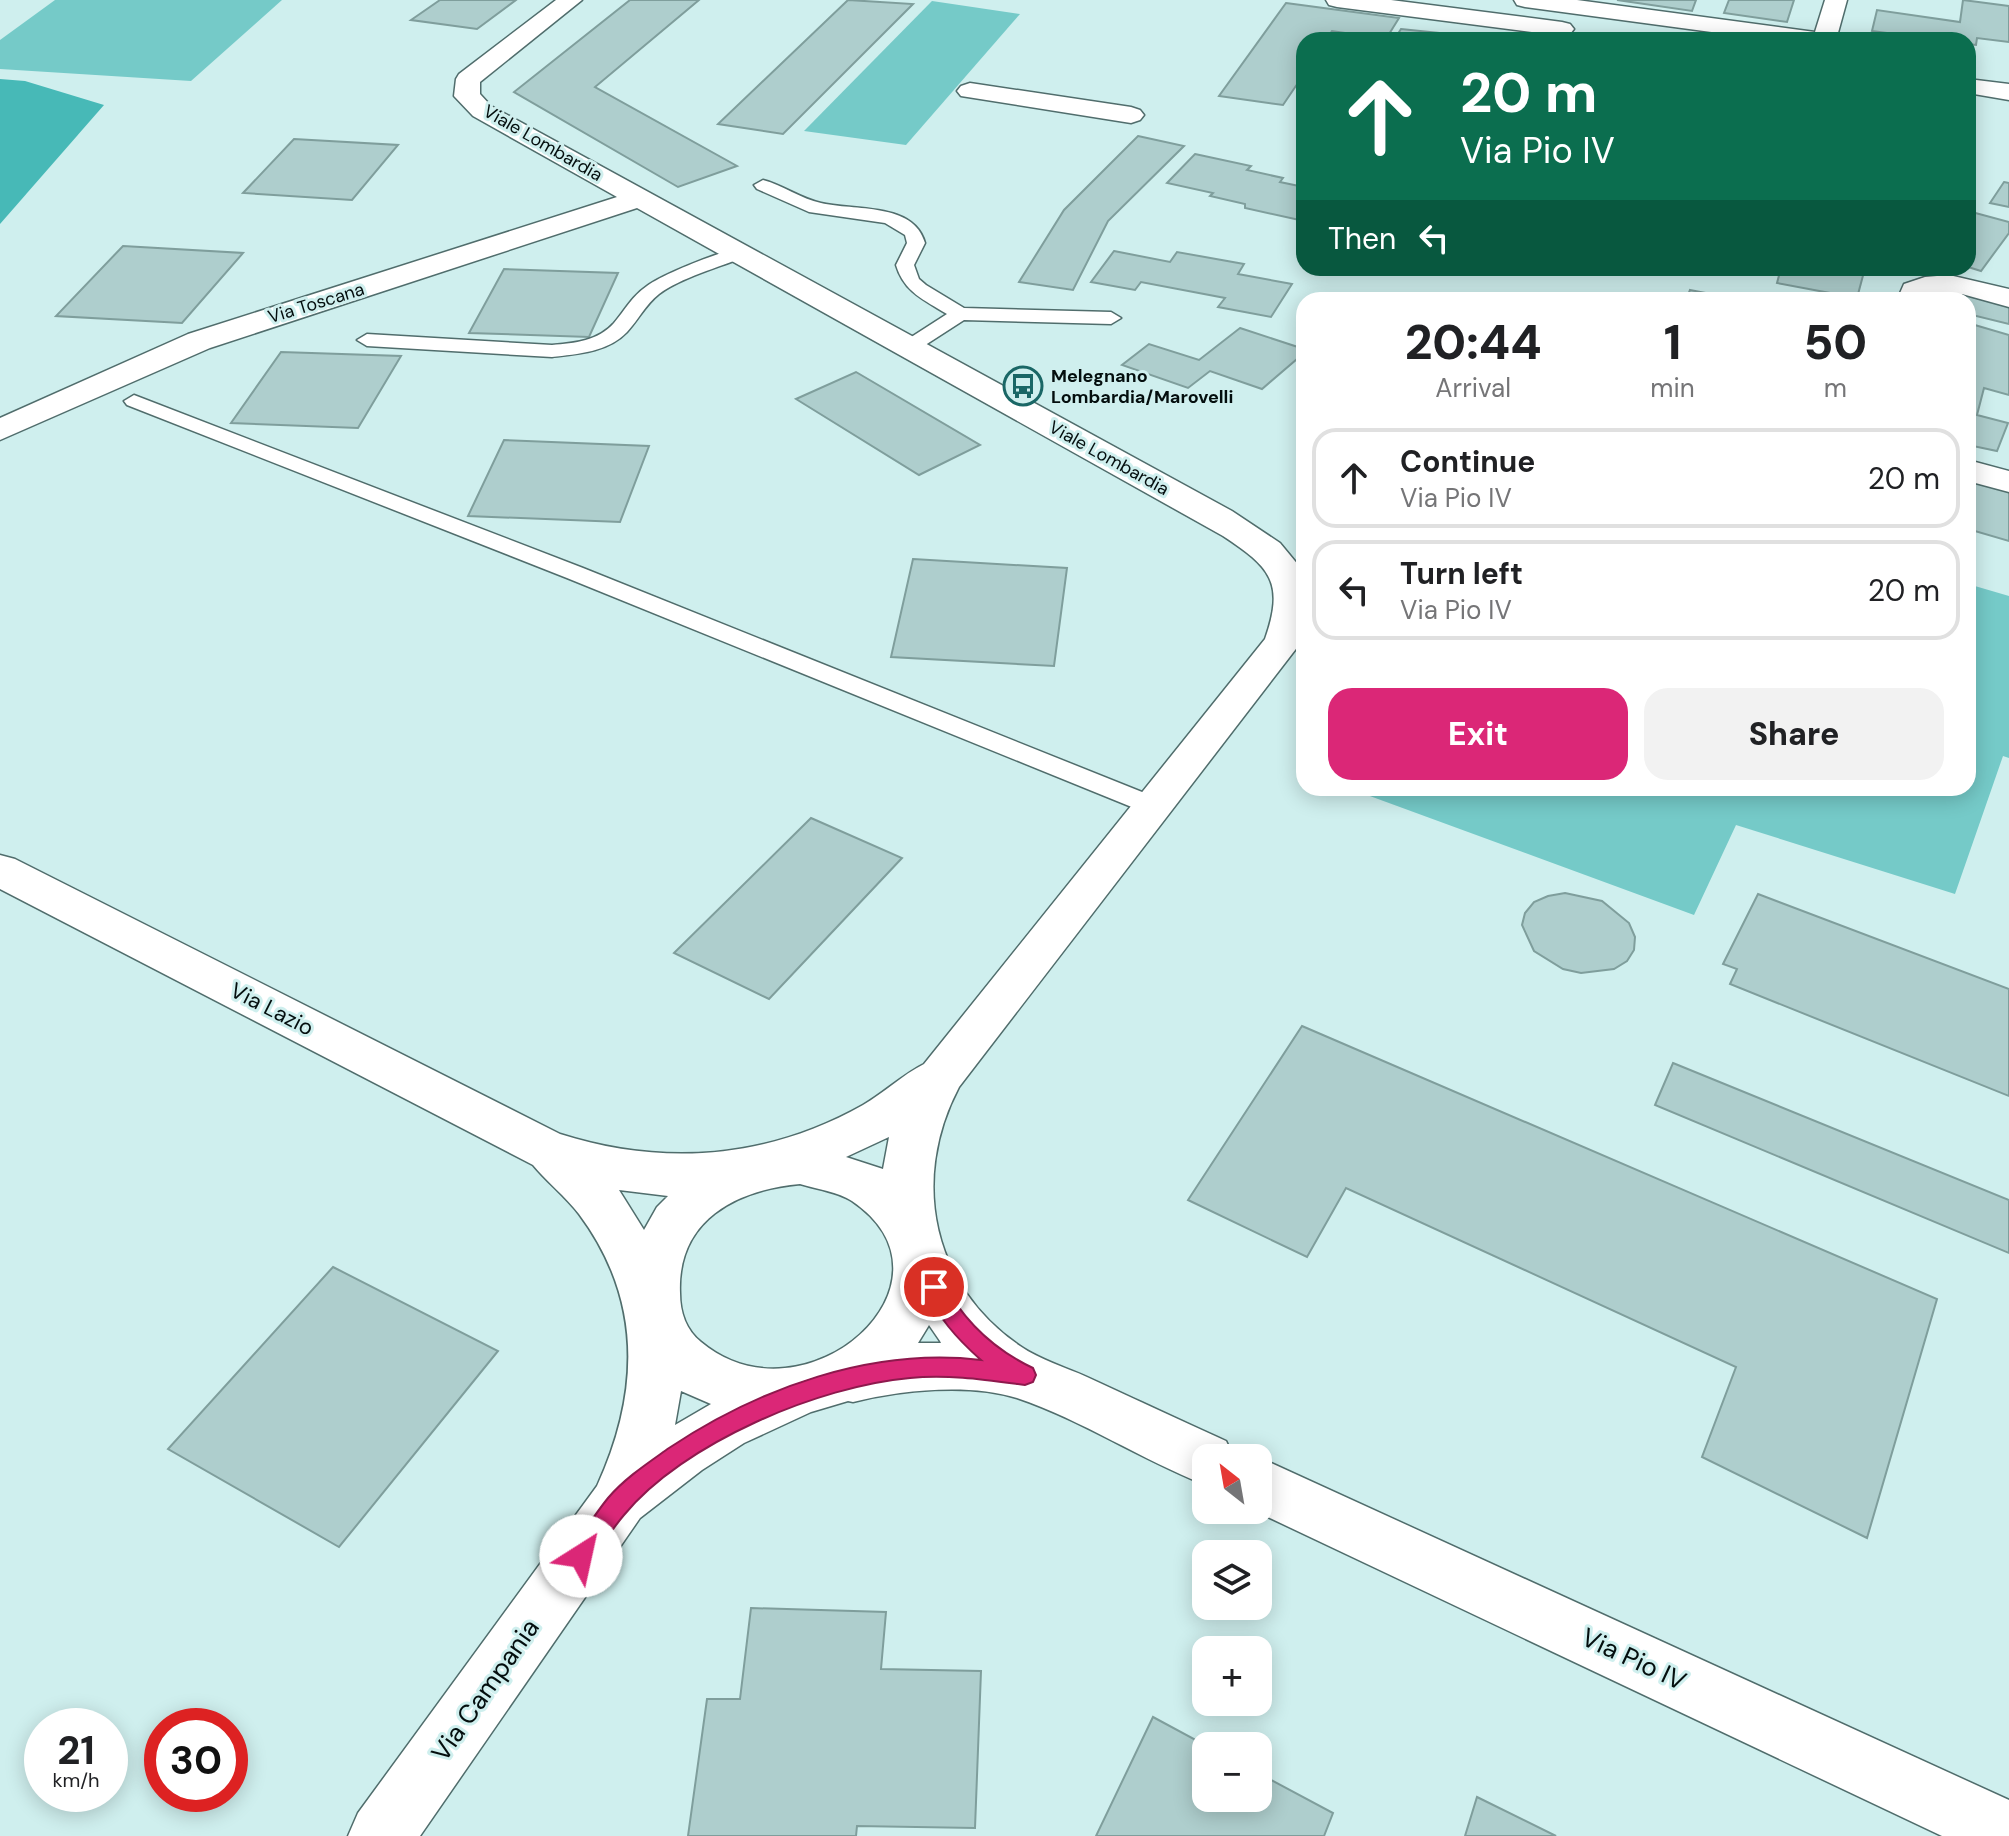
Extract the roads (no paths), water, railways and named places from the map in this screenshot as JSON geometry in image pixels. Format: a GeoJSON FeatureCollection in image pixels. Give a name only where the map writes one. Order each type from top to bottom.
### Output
{"type":"FeatureCollection","features":[{"type":"Feature","properties":{"kind":"street","name":"Viale Lombardia"},"geometry":{"type":"LineString","coordinates":[[571,0],[468,79],[467,96],[482,111],[1241,532],[1285,571],[1294,592],[1293,609],[1283,641],[942,1074],[919,1117],[909,1158],[907,1196],[915,1236]]}},
{"type":"Feature","properties":{"kind":"street"},"geometry":{"type":"LineString","coordinates":[[1337,0],[1579,31]]}},
{"type":"Feature","properties":{"kind":"street"},"geometry":{"type":"LineString","coordinates":[[1525,0],[1569,3],[1769,32]]}},
{"type":"Feature","properties":{"kind":"street"},"geometry":{"type":"LineString","coordinates":[[1826,32],[1836,0]]}},
{"type":"Feature","properties":{"kind":"street"},"geometry":{"type":"LineString","coordinates":[[1976,87],[2009,92]]}},
{"type":"Feature","properties":{"kind":"street"},"geometry":{"type":"LineString","coordinates":[[970,91],[1131,115]]}},
{"type":"Feature","properties":{"kind":"street","name":"Via Toscana"},"geometry":{"type":"LineString","coordinates":[[0,430],[199,341],[640,198]]}},
{"type":"Feature","properties":{"kind":"street"},"geometry":{"type":"LineString","coordinates":[[1922,292],[1956,285],[2009,298]]}},
{"type":"Feature","properties":{"kind":"street"},"geometry":{"type":"LineString","coordinates":[[1976,472],[2009,482]]}},
{"type":"Feature","properties":{"kind":"street","name":"Via Lazio"},"geometry":{"type":"LineString","coordinates":[[0,870],[544,1149],[572,1159],[642,1175],[711,1176],[754,1170]]}},
{"type":"Feature","properties":{"kind":"street","name":"Viale Lombardia"},"geometry":{"type":"LineString","coordinates":[[754,1170],[855,1133],[907,1102],[942,1074]]}},
{"type":"Feature","properties":{"kind":"street","name":"Via Lazio"},"geometry":{"type":"LineString","coordinates":[[544,1149],[571,1170],[608,1214],[635,1259],[655,1313]]}},
{"type":"Feature","properties":{"kind":"street"},"geometry":{"type":"LineString","coordinates":[[1025,1375],[966,1368],[910,1368],[871,1373],[819,1387],[771,1393],[720,1384],[679,1357],[663,1334],[651,1292],[653,1267],[671,1228],[697,1199],[716,1185],[754,1170],[800,1164],[850,1174],[886,1195],[900,1210],[915,1236],[945,1307],[985,1351],[1025,1375],[1192,1453]]}},
{"type":"Feature","properties":{"kind":"street"},"geometry":{"type":"LineString","coordinates":[[819,1387],[862,1368],[883,1351],[905,1323],[916,1301],[920,1274],[915,1236]]}},
{"type":"Feature","properties":{"kind":"street","name":"Via Campania"},"geometry":{"type":"LineString","coordinates":[[381,1836],[617,1505],[635,1468],[647,1428],[656,1364],[655,1313]]}},
{"type":"Feature","properties":{"kind":"street","name":"Via Campania"},"geometry":{"type":"LineString","coordinates":[[617,1505],[650,1474],[710,1434],[756,1410],[819,1387]]}},
{"type":"Feature","properties":{"kind":"street","name":"Via Pio IV"},"geometry":{"type":"LineString","coordinates":[[1272,1491],[2009,1834]]}},
{"type":"Feature","properties":{"kind":"lane"},"geometry":{"type":"LineString","coordinates":[[763,185],[815,208],[875,215],[907,226],[916,243],[905,265],[910,281],[960,314],[1111,318]]}},
{"type":"Feature","properties":{"kind":"lane"},"geometry":{"type":"LineString","coordinates":[[367,340],[552,351],[581,348],[614,334],[637,304],[655,288],[738,253]]}},
{"type":"Feature","properties":{"kind":"lane"},"geometry":{"type":"LineString","coordinates":[[909,347],[960,314]]}},
{"type":"Feature","properties":{"kind":"lane"},"geometry":{"type":"LineString","coordinates":[[134,401],[575,573],[1153,806]]}},
{"type":"Feature","properties":{"kind":"place","name":"Melegnano Lombardia/Marovelli"},"geometry":{"type":"Point","coordinates":[1023,386]}}]}
